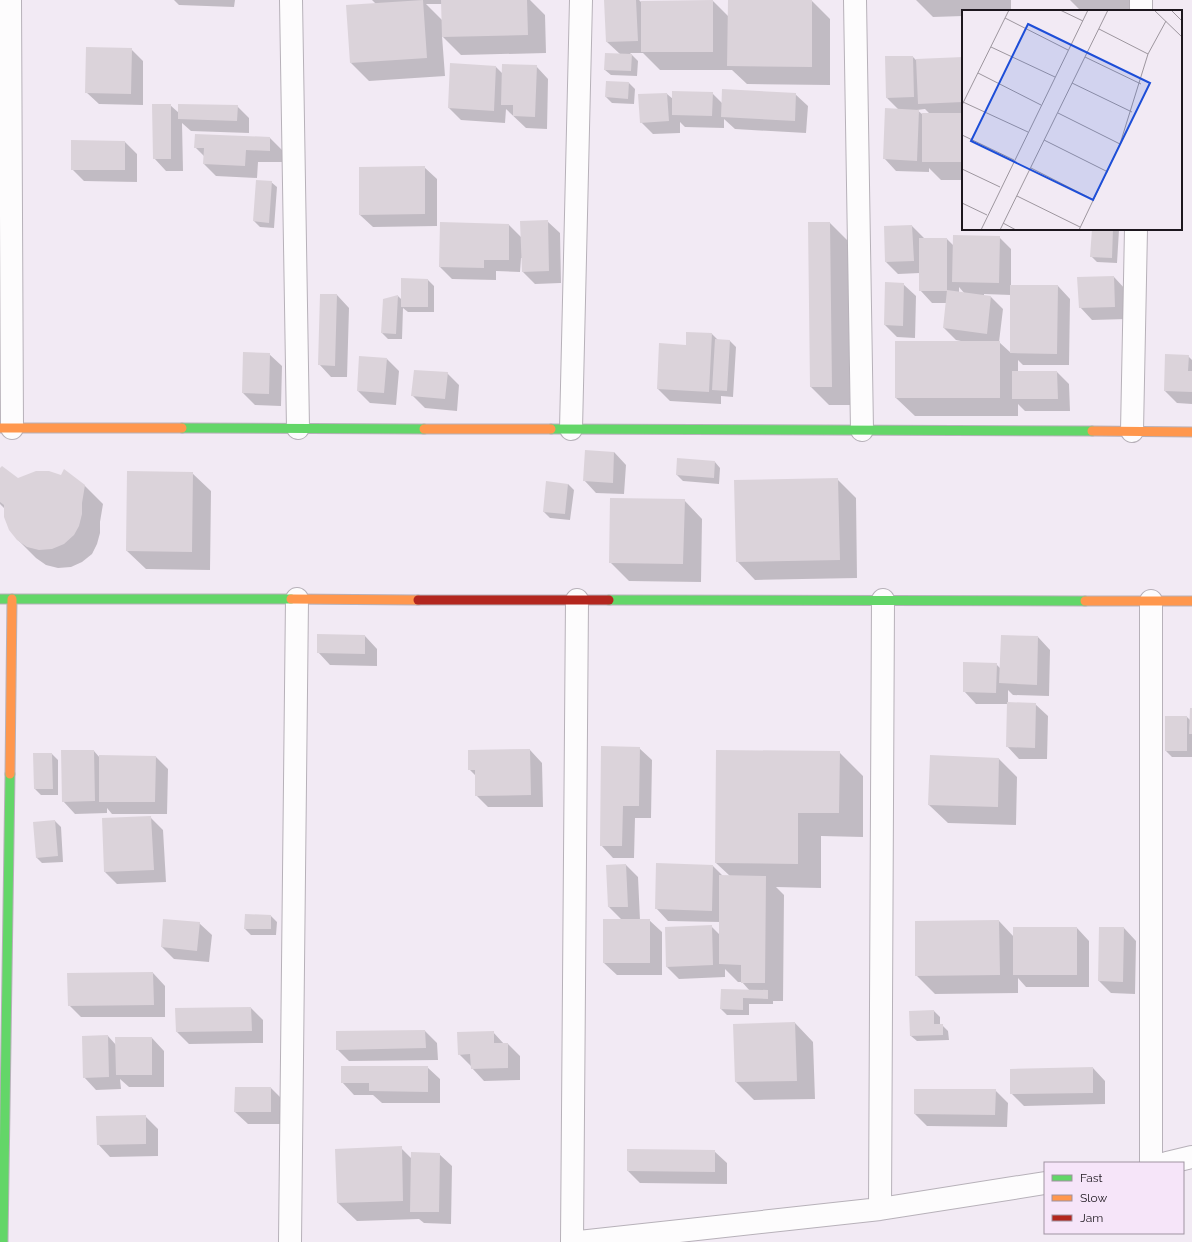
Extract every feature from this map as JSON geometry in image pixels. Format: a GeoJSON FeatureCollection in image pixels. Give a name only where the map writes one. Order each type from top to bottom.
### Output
{"type":"FeatureCollection","features":[{"type":"Feature","properties":{"kind":"street"},"geometry":{"type":"LineString","coordinates":[[10,0],[6,428],[1192,432]]}},
{"type":"Feature","properties":{"kind":"street"},"geometry":{"type":"LineString","coordinates":[[291,0],[298,428]]}},
{"type":"Feature","properties":{"kind":"street"},"geometry":{"type":"LineString","coordinates":[[571,429],[581,0]]}},
{"type":"Feature","properties":{"kind":"street"},"geometry":{"type":"LineString","coordinates":[[855,0],[862,430]]}},
{"type":"Feature","properties":{"kind":"street"},"geometry":{"type":"LineString","coordinates":[[1132,431],[1136,230]]}},
{"type":"Feature","properties":{"kind":"street"},"geometry":{"type":"LineString","coordinates":[[0,599],[1192,601]]}},
{"type":"Feature","properties":{"kind":"street"},"geometry":{"type":"LineString","coordinates":[[3,1242],[12,599]]}},
{"type":"Feature","properties":{"kind":"street"},"geometry":{"type":"LineString","coordinates":[[290,1242],[297,599]]}},
{"type":"Feature","properties":{"kind":"street"},"geometry":{"type":"LineString","coordinates":[[572,1242],[577,600]]}},
{"type":"Feature","properties":{"kind":"street"},"geometry":{"type":"LineString","coordinates":[[880,1209],[883,600]]}},
{"type":"Feature","properties":{"kind":"street"},"geometry":{"type":"LineString","coordinates":[[1151,601],[1151,1162]]}},
{"type":"Feature","properties":{"kind":"street"},"geometry":{"type":"LineString","coordinates":[[1172,1162],[1192,1158]]}},
{"type":"Feature","properties":{"kind":"street"},"geometry":{"type":"LineString","coordinates":[[579,1242],[880,1209],[1044,1183]]}},
{"type":"Feature","properties":{"kind":"building"},"geometry":{"type":"Polygon","coordinates":[[[423,0],[427,58],[350,63],[346,5],[423,0]]]}},
{"type":"Feature","properties":{"kind":"building"},"geometry":{"type":"Polygon","coordinates":[[[441,0],[527,0],[528,35],[442,37],[441,0]]]}},
{"type":"Feature","properties":{"kind":"building"},"geometry":{"type":"Polygon","coordinates":[[[604,0],[636,0],[638,41],[606,42],[604,0]]]}},
{"type":"Feature","properties":{"kind":"building"},"geometry":{"type":"Polygon","coordinates":[[[713,0],[713,52],[641,52],[641,1],[713,0]]]}},
{"type":"Feature","properties":{"kind":"building"},"geometry":{"type":"Polygon","coordinates":[[[728,0],[812,0],[812,67],[727,66],[728,0]]]}},
{"type":"Feature","properties":{"kind":"building"},"geometry":{"type":"Polygon","coordinates":[[[86,47],[132,48],[131,94],[85,93],[86,47]]]}},
{"type":"Feature","properties":{"kind":"building"},"geometry":{"type":"Polygon","coordinates":[[[605,53],[632,54],[631,71],[604,70],[605,53]]]}},
{"type":"Feature","properties":{"kind":"building"},"geometry":{"type":"Polygon","coordinates":[[[885,56],[913,56],[914,97],[886,98],[885,56]]]}},
{"type":"Feature","properties":{"kind":"building"},"geometry":{"type":"Polygon","coordinates":[[[962,57],[962,102],[918,104],[916,59],[962,57]]]}},
{"type":"Feature","properties":{"kind":"building"},"geometry":{"type":"Polygon","coordinates":[[[450,63],[496,66],[494,111],[448,108],[450,63]]]}},
{"type":"Feature","properties":{"kind":"building"},"geometry":{"type":"Polygon","coordinates":[[[502,64],[537,65],[535,117],[513,116],[513,105],[501,105],[502,64]]]}},
{"type":"Feature","properties":{"kind":"building"},"geometry":{"type":"Polygon","coordinates":[[[606,81],[629,82],[628,99],[605,97],[606,81]]]}},
{"type":"Feature","properties":{"kind":"building"},"geometry":{"type":"Polygon","coordinates":[[[722,89],[796,93],[795,121],[721,117],[722,89]]]}},
{"type":"Feature","properties":{"kind":"building"},"geometry":{"type":"Polygon","coordinates":[[[672,91],[713,92],[712,116],[672,115],[672,91]]]}},
{"type":"Feature","properties":{"kind":"building"},"geometry":{"type":"Polygon","coordinates":[[[667,93],[669,121],[640,123],[638,94],[667,93]]]}},
{"type":"Feature","properties":{"kind":"building"},"geometry":{"type":"Polygon","coordinates":[[[152,104],[171,104],[171,159],[153,159],[152,104]]]}},
{"type":"Feature","properties":{"kind":"building"},"geometry":{"type":"Polygon","coordinates":[[[178,104],[238,105],[237,121],[178,119],[178,104]]]}},
{"type":"Feature","properties":{"kind":"building"},"geometry":{"type":"Polygon","coordinates":[[[885,108],[919,110],[917,161],[883,159],[885,108]]]}},
{"type":"Feature","properties":{"kind":"building"},"geometry":{"type":"Polygon","coordinates":[[[922,113],[962,113],[962,162],[922,162],[922,113]]]}},
{"type":"Feature","properties":{"kind":"building"},"geometry":{"type":"Polygon","coordinates":[[[195,134],[270,137],[270,151],[246,150],[245,166],[203,164],[204,148],[194,148],[195,134]]]}},
{"type":"Feature","properties":{"kind":"building"},"geometry":{"type":"Polygon","coordinates":[[[71,140],[125,141],[125,170],[71,170],[71,140]]]}},
{"type":"Feature","properties":{"kind":"building"},"geometry":{"type":"Polygon","coordinates":[[[425,166],[425,214],[359,215],[359,167],[425,166]]]}},
{"type":"Feature","properties":{"kind":"building"},"geometry":{"type":"Polygon","coordinates":[[[256,180],[272,181],[269,223],[253,221],[256,180]]]}},
{"type":"Feature","properties":{"kind":"building"},"geometry":{"type":"Polygon","coordinates":[[[548,220],[549,271],[522,272],[520,221],[548,220]]]}},
{"type":"Feature","properties":{"kind":"building"},"geometry":{"type":"Polygon","coordinates":[[[440,222],[509,224],[509,260],[484,260],[484,268],[439,267],[440,222]]]}},
{"type":"Feature","properties":{"kind":"building"},"geometry":{"type":"Polygon","coordinates":[[[808,222],[830,222],[832,387],[810,387],[808,222]]]}},
{"type":"Feature","properties":{"kind":"building"},"geometry":{"type":"Polygon","coordinates":[[[912,225],[914,261],[885,262],[884,226],[912,225]]]}},
{"type":"Feature","properties":{"kind":"building"},"geometry":{"type":"Polygon","coordinates":[[[1092,230],[1113,230],[1112,258],[1090,257],[1092,230]]]}},
{"type":"Feature","properties":{"kind":"building"},"geometry":{"type":"Polygon","coordinates":[[[953,235],[1000,236],[999,283],[952,282],[953,235]]]}},
{"type":"Feature","properties":{"kind":"building"},"geometry":{"type":"Polygon","coordinates":[[[919,238],[947,238],[947,291],[919,291],[919,238]]]}},
{"type":"Feature","properties":{"kind":"building"},"geometry":{"type":"Polygon","coordinates":[[[1114,276],[1115,307],[1079,308],[1077,277],[1114,276]]]}},
{"type":"Feature","properties":{"kind":"building"},"geometry":{"type":"Polygon","coordinates":[[[401,278],[428,279],[428,307],[401,307],[401,278]]]}},
{"type":"Feature","properties":{"kind":"building"},"geometry":{"type":"Polygon","coordinates":[[[885,282],[904,283],[903,326],[884,325],[885,282]]]}},
{"type":"Feature","properties":{"kind":"building"},"geometry":{"type":"Polygon","coordinates":[[[1010,285],[1058,285],[1057,354],[1010,353],[1010,285]]]}},
{"type":"Feature","properties":{"kind":"building"},"geometry":{"type":"Polygon","coordinates":[[[947,290],[991,296],[987,334],[943,328],[947,290]]]}},
{"type":"Feature","properties":{"kind":"building"},"geometry":{"type":"Polygon","coordinates":[[[320,294],[337,294],[335,366],[318,365],[320,294]]]}},
{"type":"Feature","properties":{"kind":"building"},"geometry":{"type":"Polygon","coordinates":[[[398,295],[396,334],[381,333],[383,299],[398,295]]]}},
{"type":"Feature","properties":{"kind":"building"},"geometry":{"type":"Polygon","coordinates":[[[686,332],[712,333],[709,392],[657,389],[659,343],[686,345],[686,332]]]}},
{"type":"Feature","properties":{"kind":"building"},"geometry":{"type":"Polygon","coordinates":[[[715,339],[730,340],[727,391],[712,390],[715,339]]]}},
{"type":"Feature","properties":{"kind":"building"},"geometry":{"type":"Polygon","coordinates":[[[895,341],[1000,341],[1000,398],[895,398],[895,341]]]}},
{"type":"Feature","properties":{"kind":"building"},"geometry":{"type":"Polygon","coordinates":[[[243,352],[270,353],[269,394],[242,393],[243,352]]]}},
{"type":"Feature","properties":{"kind":"building"},"geometry":{"type":"Polygon","coordinates":[[[1165,354],[1189,355],[1188,371],[1192,371],[1192,392],[1164,391],[1165,354]]]}},
{"type":"Feature","properties":{"kind":"building"},"geometry":{"type":"Polygon","coordinates":[[[359,356],[387,358],[384,393],[357,391],[359,356]]]}},
{"type":"Feature","properties":{"kind":"building"},"geometry":{"type":"Polygon","coordinates":[[[414,370],[448,372],[445,399],[411,396],[414,370]]]}},
{"type":"Feature","properties":{"kind":"building"},"geometry":{"type":"Polygon","coordinates":[[[1012,371],[1057,371],[1058,399],[1012,399],[1012,371]]]}},
{"type":"Feature","properties":{"kind":"building"},"geometry":{"type":"Polygon","coordinates":[[[585,450],[614,452],[613,483],[583,481],[585,450]]]}},
{"type":"Feature","properties":{"kind":"building"},"geometry":{"type":"Polygon","coordinates":[[[677,458],[715,461],[714,478],[676,475],[677,458]]]}},
{"type":"Feature","properties":{"kind":"building"},"geometry":{"type":"Polygon","coordinates":[[[2,466],[18,478],[36,471],[49,471],[61,475],[64,469],[85,485],[82,514],[79,526],[74,535],[64,544],[52,549],[39,550],[27,547],[17,540],[9,530],[4,517],[4,505],[0,502],[0,468],[2,466]]]}},
{"type":"Feature","properties":{"kind":"building"},"geometry":{"type":"Polygon","coordinates":[[[127,471],[193,472],[192,552],[126,551],[127,471]]]}},
{"type":"Feature","properties":{"kind":"building"},"geometry":{"type":"Polygon","coordinates":[[[838,478],[840,560],[736,562],[734,480],[838,478]]]}},
{"type":"Feature","properties":{"kind":"building"},"geometry":{"type":"Polygon","coordinates":[[[546,481],[568,484],[565,514],[543,512],[546,481]]]}},
{"type":"Feature","properties":{"kind":"building"},"geometry":{"type":"Polygon","coordinates":[[[610,498],[685,499],[683,564],[609,563],[610,498]]]}},
{"type":"Feature","properties":{"kind":"building"},"geometry":{"type":"Polygon","coordinates":[[[317,634],[365,635],[365,654],[317,653],[317,634]]]}},
{"type":"Feature","properties":{"kind":"building"},"geometry":{"type":"Polygon","coordinates":[[[1001,635],[1038,636],[1037,685],[999,683],[1001,635]]]}},
{"type":"Feature","properties":{"kind":"building"},"geometry":{"type":"Polygon","coordinates":[[[963,662],[997,663],[996,693],[963,692],[963,662]]]}},
{"type":"Feature","properties":{"kind":"building"},"geometry":{"type":"Polygon","coordinates":[[[1007,702],[1036,703],[1035,748],[1006,747],[1007,702]]]}},
{"type":"Feature","properties":{"kind":"building"},"geometry":{"type":"Polygon","coordinates":[[[1190,708],[1192,708],[1192,734],[1189,734],[1190,708]]]}},
{"type":"Feature","properties":{"kind":"building"},"geometry":{"type":"Polygon","coordinates":[[[1165,716],[1187,716],[1187,751],[1165,751],[1165,716]]]}},
{"type":"Feature","properties":{"kind":"building"},"geometry":{"type":"Polygon","coordinates":[[[601,746],[640,747],[639,806],[623,806],[622,846],[600,846],[601,746]]]}},
{"type":"Feature","properties":{"kind":"building"},"geometry":{"type":"Polygon","coordinates":[[[530,749],[531,795],[475,796],[475,770],[468,770],[468,750],[530,749]]]}},
{"type":"Feature","properties":{"kind":"building"},"geometry":{"type":"Polygon","coordinates":[[[61,750],[94,750],[95,801],[62,802],[61,750]]]}},
{"type":"Feature","properties":{"kind":"building"},"geometry":{"type":"Polygon","coordinates":[[[716,750],[840,751],[839,813],[798,813],[798,864],[715,863],[716,750]]]}},
{"type":"Feature","properties":{"kind":"building"},"geometry":{"type":"Polygon","coordinates":[[[33,753],[52,753],[53,789],[34,789],[33,753]]]}},
{"type":"Feature","properties":{"kind":"building"},"geometry":{"type":"Polygon","coordinates":[[[99,755],[156,756],[155,802],[99,802],[99,755]]]}},
{"type":"Feature","properties":{"kind":"building"},"geometry":{"type":"Polygon","coordinates":[[[930,755],[999,758],[998,807],[928,805],[930,755]]]}},
{"type":"Feature","properties":{"kind":"building"},"geometry":{"type":"Polygon","coordinates":[[[151,816],[154,870],[104,872],[102,818],[151,816]]]}},
{"type":"Feature","properties":{"kind":"building"},"geometry":{"type":"Polygon","coordinates":[[[55,820],[58,856],[36,858],[33,822],[55,820]]]}},
{"type":"Feature","properties":{"kind":"building"},"geometry":{"type":"Polygon","coordinates":[[[656,863],[713,865],[712,911],[655,909],[656,863]]]}},
{"type":"Feature","properties":{"kind":"building"},"geometry":{"type":"Polygon","coordinates":[[[626,864],[628,907],[608,907],[606,865],[626,864]]]}},
{"type":"Feature","properties":{"kind":"building"},"geometry":{"type":"Polygon","coordinates":[[[719,875],[766,876],[765,983],[741,983],[741,965],[719,964],[719,875]]]}},
{"type":"Feature","properties":{"kind":"building"},"geometry":{"type":"Polygon","coordinates":[[[245,914],[271,915],[271,929],[244,929],[245,914]]]}},
{"type":"Feature","properties":{"kind":"building"},"geometry":{"type":"Polygon","coordinates":[[[163,919],[200,922],[197,951],[161,947],[163,919]]]}},
{"type":"Feature","properties":{"kind":"building"},"geometry":{"type":"Polygon","coordinates":[[[603,919],[650,919],[650,963],[603,963],[603,919]]]}},
{"type":"Feature","properties":{"kind":"building"},"geometry":{"type":"Polygon","coordinates":[[[999,920],[1000,975],[915,976],[915,921],[999,920]]]}},
{"type":"Feature","properties":{"kind":"building"},"geometry":{"type":"Polygon","coordinates":[[[712,925],[713,965],[666,967],[665,927],[712,925]]]}},
{"type":"Feature","properties":{"kind":"building"},"geometry":{"type":"Polygon","coordinates":[[[1013,927],[1077,927],[1077,975],[1013,975],[1013,927]]]}},
{"type":"Feature","properties":{"kind":"building"},"geometry":{"type":"Polygon","coordinates":[[[1099,927],[1124,927],[1123,982],[1098,981],[1099,927]]]}},
{"type":"Feature","properties":{"kind":"building"},"geometry":{"type":"Polygon","coordinates":[[[153,972],[154,1005],[68,1006],[67,973],[153,972]]]}},
{"type":"Feature","properties":{"kind":"building"},"geometry":{"type":"Polygon","coordinates":[[[721,989],[768,990],[768,999],[743,998],[743,1010],[720,1009],[721,989]]]}},
{"type":"Feature","properties":{"kind":"building"},"geometry":{"type":"Polygon","coordinates":[[[251,1007],[252,1031],[176,1032],[175,1008],[251,1007]]]}},
{"type":"Feature","properties":{"kind":"building"},"geometry":{"type":"Polygon","coordinates":[[[934,1010],[934,1024],[943,1024],[943,1035],[910,1036],[909,1011],[934,1010]]]}},
{"type":"Feature","properties":{"kind":"building"},"geometry":{"type":"Polygon","coordinates":[[[795,1022],[797,1081],[735,1082],[733,1024],[795,1022]]]}},
{"type":"Feature","properties":{"kind":"building"},"geometry":{"type":"Polygon","coordinates":[[[425,1030],[426,1048],[336,1050],[336,1031],[425,1030]]]}},
{"type":"Feature","properties":{"kind":"building"},"geometry":{"type":"Polygon","coordinates":[[[494,1031],[494,1043],[508,1043],[508,1068],[471,1069],[470,1054],[458,1055],[457,1032],[494,1031]]]}},
{"type":"Feature","properties":{"kind":"building"},"geometry":{"type":"Polygon","coordinates":[[[108,1035],[109,1077],[83,1078],[82,1036],[108,1035]]]}},
{"type":"Feature","properties":{"kind":"building"},"geometry":{"type":"Polygon","coordinates":[[[115,1037],[152,1037],[152,1075],[116,1075],[115,1037]]]}},
{"type":"Feature","properties":{"kind":"building"},"geometry":{"type":"Polygon","coordinates":[[[341,1066],[428,1066],[428,1092],[369,1091],[369,1083],[341,1083],[341,1066]]]}},
{"type":"Feature","properties":{"kind":"building"},"geometry":{"type":"Polygon","coordinates":[[[1093,1067],[1093,1093],[1010,1094],[1010,1069],[1093,1067]]]}},
{"type":"Feature","properties":{"kind":"building"},"geometry":{"type":"Polygon","coordinates":[[[235,1087],[271,1087],[271,1112],[234,1112],[235,1087]]]}},
{"type":"Feature","properties":{"kind":"building"},"geometry":{"type":"Polygon","coordinates":[[[914,1089],[996,1089],[995,1115],[914,1114],[914,1089]]]}},
{"type":"Feature","properties":{"kind":"building"},"geometry":{"type":"Polygon","coordinates":[[[146,1115],[146,1144],[97,1145],[96,1116],[146,1115]]]}},
{"type":"Feature","properties":{"kind":"building"},"geometry":{"type":"Polygon","coordinates":[[[402,1146],[403,1201],[337,1203],[335,1149],[402,1146]]]}},
{"type":"Feature","properties":{"kind":"building"},"geometry":{"type":"Polygon","coordinates":[[[627,1149],[715,1150],[715,1172],[627,1171],[627,1149]]]}},
{"type":"Feature","properties":{"kind":"building"},"geometry":{"type":"Polygon","coordinates":[[[411,1152],[440,1153],[439,1212],[410,1212],[411,1152]]]}},
{"type":"Feature","properties":{"kind":"traffic: fast"},"geometry":{"type":"LineString","coordinates":[[182,428],[424,429]]}},
{"type":"Feature","properties":{"kind":"traffic: fast"},"geometry":{"type":"LineString","coordinates":[[551,429],[1092,431]]}},
{"type":"Feature","properties":{"kind":"traffic: fast"},"geometry":{"type":"LineString","coordinates":[[0,599],[291,599]]}},
{"type":"Feature","properties":{"kind":"traffic: fast"},"geometry":{"type":"LineString","coordinates":[[609,600],[1085,601]]}},
{"type":"Feature","properties":{"kind":"traffic: fast"},"geometry":{"type":"LineString","coordinates":[[3,1242],[10,774]]}},
{"type":"Feature","properties":{"kind":"traffic: slow"},"geometry":{"type":"LineString","coordinates":[[0,428],[182,428]]}},
{"type":"Feature","properties":{"kind":"traffic: slow"},"geometry":{"type":"LineString","coordinates":[[424,429],[551,429]]}},
{"type":"Feature","properties":{"kind":"traffic: slow"},"geometry":{"type":"LineString","coordinates":[[1092,431],[1192,432]]}},
{"type":"Feature","properties":{"kind":"traffic: slow"},"geometry":{"type":"LineString","coordinates":[[10,774],[12,599]]}},
{"type":"Feature","properties":{"kind":"traffic: slow"},"geometry":{"type":"LineString","coordinates":[[291,599],[418,600]]}},
{"type":"Feature","properties":{"kind":"traffic: slow"},"geometry":{"type":"LineString","coordinates":[[1085,601],[1192,601]]}},
{"type":"Feature","properties":{"kind":"traffic: jam"},"geometry":{"type":"LineString","coordinates":[[418,600],[609,600]]}}]}
